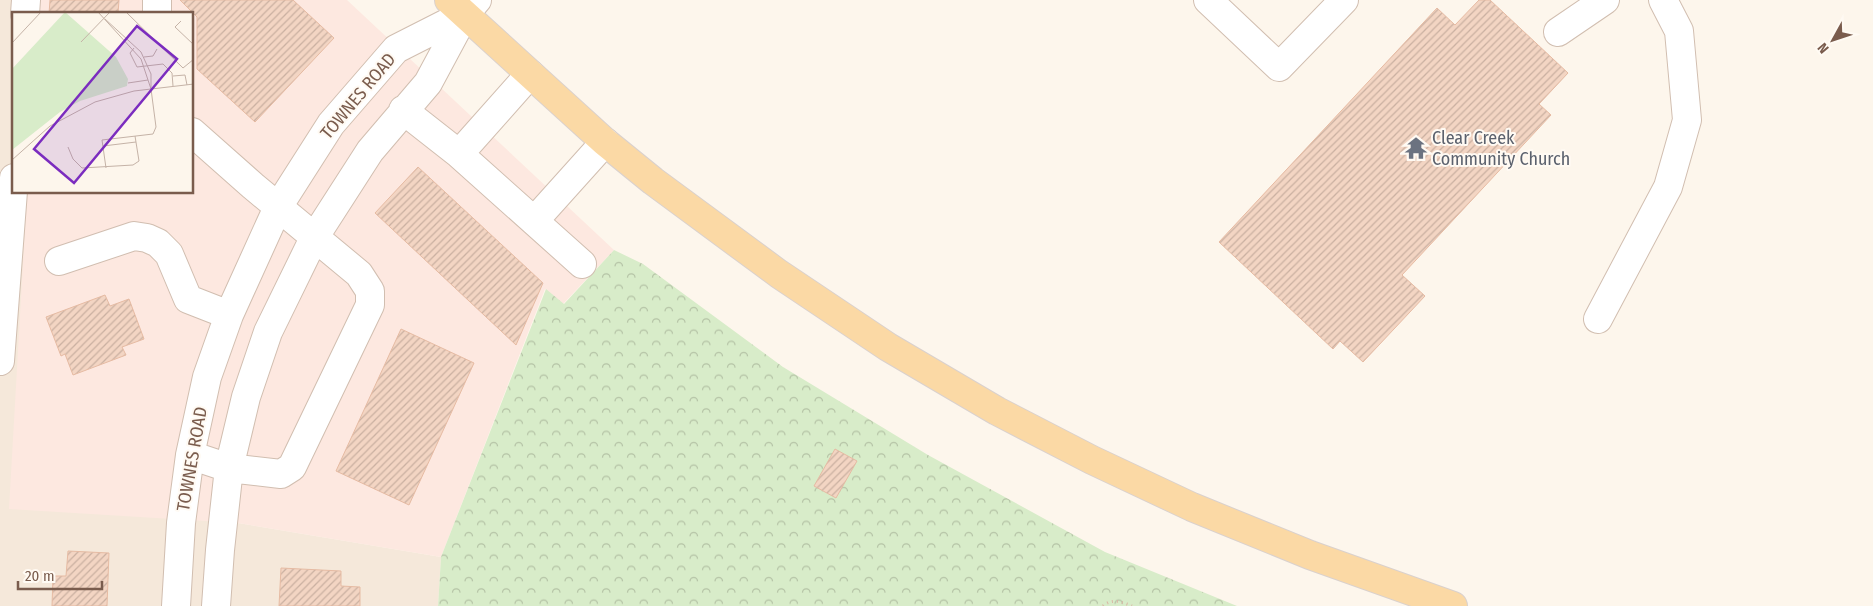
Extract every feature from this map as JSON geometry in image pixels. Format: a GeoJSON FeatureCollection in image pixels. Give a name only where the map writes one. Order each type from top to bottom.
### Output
{"type":"FeatureCollection","features":[{"type":"Feature","properties":{"kind":"main road"},"geometry":{"type":"LineString","coordinates":[[464,5],[530,74],[604,142],[718,230],[779,274],[888,347],[996,411],[1092,460],[1192,507],[1310,555],[1453,606]]}},
{"type":"Feature","properties":{"kind":"street"},"geometry":{"type":"LineString","coordinates":[[1558,32],[1605,0]]}},
{"type":"Feature","properties":{"kind":"street"},"geometry":{"type":"LineString","coordinates":[[1598,319],[1668,187],[1687,120],[1679,31],[1663,0]]}},
{"type":"Feature","properties":{"kind":"street"},"geometry":{"type":"LineString","coordinates":[[1217,3],[1279,67],[1332,4]]}},
{"type":"Feature","properties":{"kind":"street"},"geometry":{"type":"LineString","coordinates":[[216,606],[229,468],[246,397],[268,332],[314,238],[370,151],[428,83],[464,5]]}},
{"type":"Feature","properties":{"kind":"street","name":"TOWNES ROAD"},"geometry":{"type":"LineString","coordinates":[[176,606],[181,523],[190,455],[207,377],[229,315],[278,207],[331,124],[396,49],[464,5]]}},
{"type":"Feature","properties":{"kind":"street"},"geometry":{"type":"LineString","coordinates":[[459,154],[530,74]]}},
{"type":"Feature","properties":{"kind":"street"},"geometry":{"type":"LineString","coordinates":[[403,110],[459,154],[582,264]]}},
{"type":"Feature","properties":{"kind":"street"},"geometry":{"type":"LineString","coordinates":[[190,455],[229,468],[281,474],[292,467],[370,305],[370,291],[359,274],[314,238],[194,134]]}},
{"type":"Feature","properties":{"kind":"street"},"geometry":{"type":"LineString","coordinates":[[534,221],[604,142]]}},
{"type":"Feature","properties":{"kind":"street"},"geometry":{"type":"LineString","coordinates":[[0,361],[13,194]]}},
{"type":"Feature","properties":{"kind":"street"},"geometry":{"type":"LineString","coordinates":[[59,261],[134,236],[147,238],[158,243],[169,254],[188,299],[229,315]]}},
{"type":"Feature","properties":{"kind":"path"},"geometry":{"type":"LineString","coordinates":[[1103,606],[1108,602],[1121,601],[1132,606]]}},
{"type":"Feature","properties":{"kind":"shaded area"},"geometry":{"type":"Polygon","coordinates":[[[0,0],[37,0],[17,12],[12,12],[12,194],[28,194],[238,523],[441,557],[438,606],[0,606],[0,0]]]}},
{"type":"Feature","properties":{"kind":"shaded area"},"geometry":{"type":"Polygon","coordinates":[[[37,0],[347,0],[614,250],[563,304],[545,289],[441,557],[238,523],[9,509],[27,194],[194,194],[194,12],[37,12],[37,0]]]}},
{"type":"Feature","properties":{"kind":"green space"},"geometry":{"type":"Polygon","coordinates":[[[614,250],[643,264],[783,367],[928,455],[1105,552],[1237,606],[438,606],[441,557],[546,289],[564,304],[614,250]]]}},
{"type":"Feature","properties":{"kind":"building"},"geometry":{"type":"Polygon","coordinates":[[[50,0],[119,0],[118,12],[49,12],[50,0]]]}},
{"type":"Feature","properties":{"kind":"building"},"geometry":{"type":"Polygon","coordinates":[[[180,0],[293,0],[334,38],[255,122],[197,69],[197,17],[180,0]]]}},
{"type":"Feature","properties":{"kind":"building"},"geometry":{"type":"Polygon","coordinates":[[[1479,0],[1490,0],[1568,73],[1539,104],[1551,115],[1402,275],[1425,296],[1363,362],[1340,341],[1333,349],[1219,242],[1437,8],[1455,25],[1479,0]]]}},
{"type":"Feature","properties":{"kind":"building"},"geometry":{"type":"Polygon","coordinates":[[[418,167],[543,283],[516,345],[375,213],[418,167]]]}},
{"type":"Feature","properties":{"kind":"building"},"geometry":{"type":"Polygon","coordinates":[[[105,295],[110,306],[129,299],[144,339],[122,347],[126,355],[73,375],[65,354],[61,356],[46,317],[105,295]]]}},
{"type":"Feature","properties":{"kind":"building"},"geometry":{"type":"Polygon","coordinates":[[[401,329],[474,363],[409,505],[336,471],[401,329]]]}},
{"type":"Feature","properties":{"kind":"building"},"geometry":{"type":"Polygon","coordinates":[[[835,449],[857,461],[836,498],[814,486],[835,449]]]}},
{"type":"Feature","properties":{"kind":"building"},"geometry":{"type":"Polygon","coordinates":[[[68,551],[109,553],[107,606],[52,606],[53,576],[66,576],[68,551]]]}},
{"type":"Feature","properties":{"kind":"building"},"geometry":{"type":"Polygon","coordinates":[[[281,568],[341,571],[341,586],[360,587],[360,606],[279,606],[281,568]]]}},
{"type":"Feature","properties":{"kind":"place","name":"Clear Creek Community Church"},"geometry":{"type":"Point","coordinates":[1416,148]}}]}
